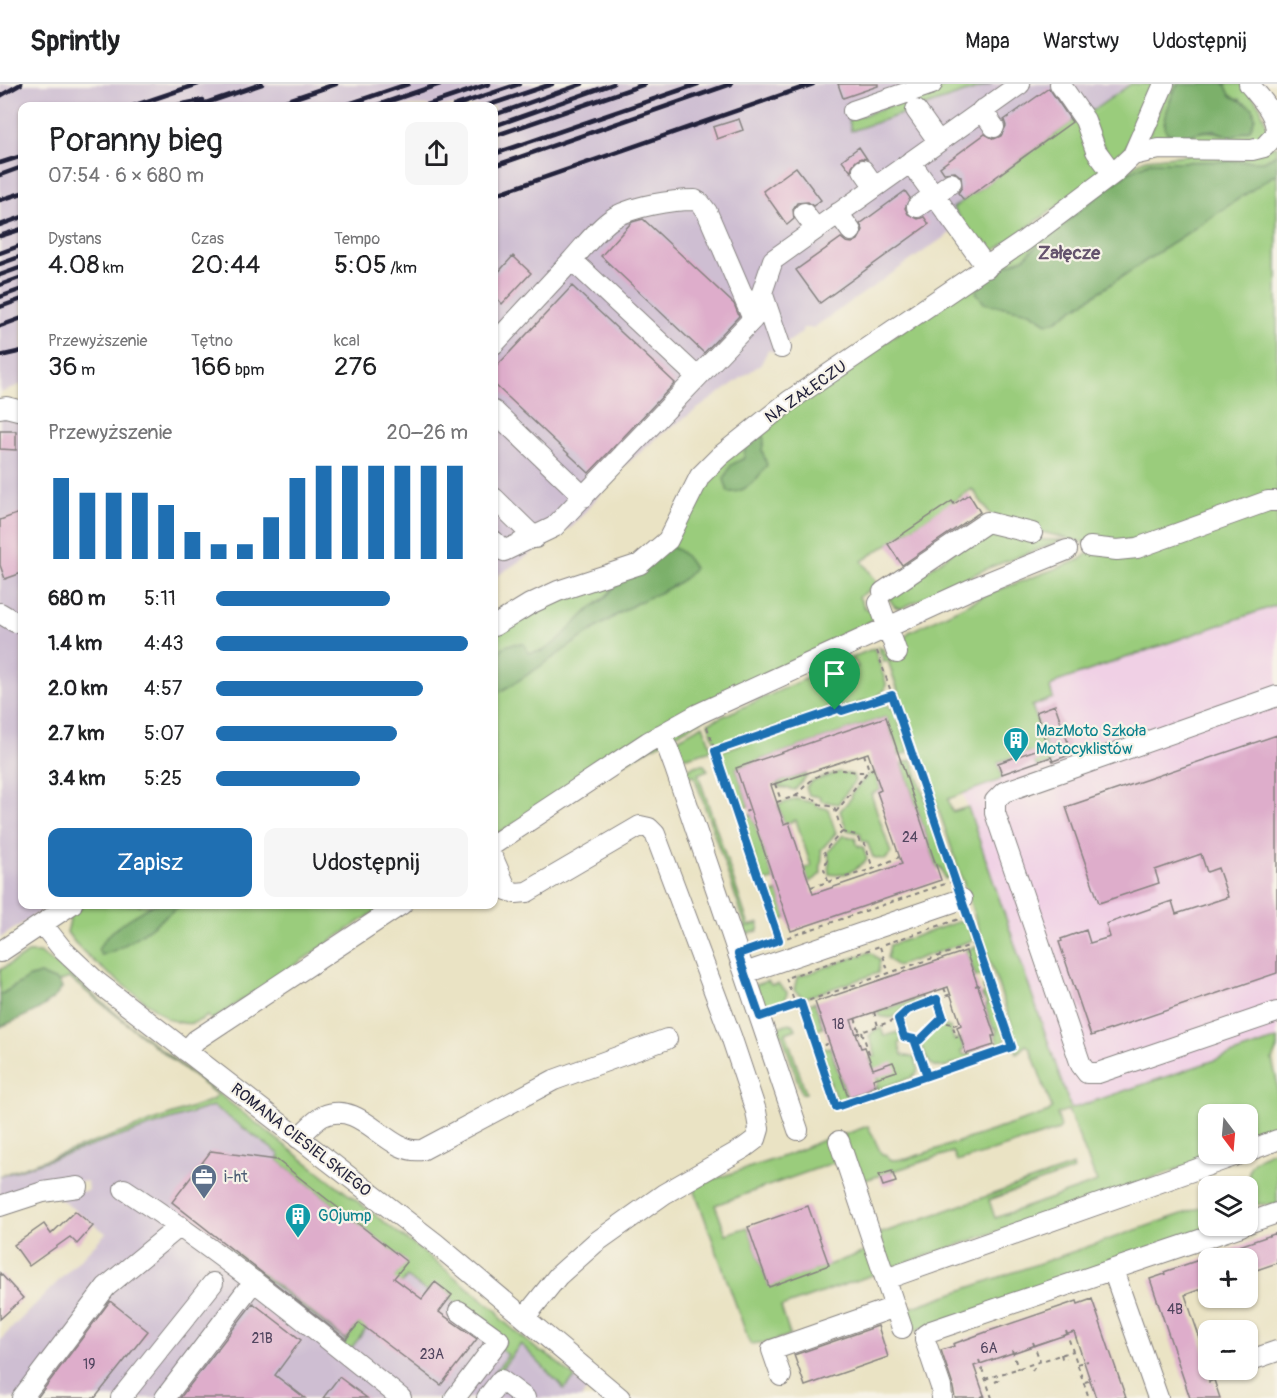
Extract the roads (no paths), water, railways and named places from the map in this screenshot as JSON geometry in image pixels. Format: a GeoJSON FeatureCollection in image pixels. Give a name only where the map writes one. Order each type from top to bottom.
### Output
{"type":"FeatureCollection","features":[{"type":"Feature","properties":{"kind":"street"},"geometry":{"type":"LineString","coordinates":[[853,111],[932,84]]}},
{"type":"Feature","properties":{"kind":"street"},"geometry":{"type":"LineString","coordinates":[[498,545],[504,551],[535,538],[554,527],[584,497],[753,319],[773,260],[1020,84]]}},
{"type":"Feature","properties":{"kind":"street","name":"NA ZAŁĘCZU"},"geometry":{"type":"LineString","coordinates":[[498,621],[558,591],[640,564],[668,540],[700,476],[720,456],[789,401],[987,268],[1113,174],[1133,155],[1164,84]]}},
{"type":"Feature","properties":{"kind":"street"},"geometry":{"type":"LineString","coordinates":[[1133,155],[1159,149],[1252,150],[1264,147],[1276,134],[1276,125],[1272,112],[1249,84]]}},
{"type":"Feature","properties":{"kind":"street"},"geometry":{"type":"LineString","coordinates":[[1067,95],[1085,120],[1096,151],[1113,174]]}},
{"type":"Feature","properties":{"kind":"street"},"geometry":{"type":"LineString","coordinates":[[916,110],[938,141]]}},
{"type":"Feature","properties":{"kind":"street"},"geometry":{"type":"LineString","coordinates":[[982,110],[994,127]]}},
{"type":"Feature","properties":{"kind":"street"},"geometry":{"type":"LineString","coordinates":[[910,162],[987,268]]}},
{"type":"Feature","properties":{"kind":"street"},"geometry":{"type":"LineString","coordinates":[[863,170],[875,187]]}},
{"type":"Feature","properties":{"kind":"street"},"geometry":{"type":"LineString","coordinates":[[917,207],[951,183]]}},
{"type":"Feature","properties":{"kind":"street"},"geometry":{"type":"LineString","coordinates":[[498,340],[608,222],[619,215],[642,207],[695,200],[707,212],[753,319]]}},
{"type":"Feature","properties":{"kind":"street"},"geometry":{"type":"LineString","coordinates":[[804,213],[816,229]]}},
{"type":"Feature","properties":{"kind":"street"},"geometry":{"type":"LineString","coordinates":[[838,213],[851,231]]}},
{"type":"Feature","properties":{"kind":"street"},"geometry":{"type":"LineString","coordinates":[[572,260],[697,377]]}},
{"type":"Feature","properties":{"kind":"street"},"geometry":{"type":"LineString","coordinates":[[762,292],[781,348]]}},
{"type":"Feature","properties":{"kind":"street"},"geometry":{"type":"LineString","coordinates":[[0,408],[18,410]]}},
{"type":"Feature","properties":{"kind":"street"},"geometry":{"type":"LineString","coordinates":[[498,415],[584,497]]}},
{"type":"Feature","properties":{"kind":"street"},"geometry":{"type":"LineString","coordinates":[[1090,547],[1118,550],[1137,548],[1268,501],[1277,501]]}},
{"type":"Feature","properties":{"kind":"street"},"geometry":{"type":"LineString","coordinates":[[498,502],[535,538]]}},
{"type":"Feature","properties":{"kind":"street"},"geometry":{"type":"LineString","coordinates":[[897,653],[881,597],[987,522],[1032,533]]}},
{"type":"Feature","properties":{"kind":"street"},"geometry":{"type":"LineString","coordinates":[[498,841],[660,735],[717,704],[969,590],[1067,550]]}},
{"type":"Feature","properties":{"kind":"street"},"geometry":{"type":"LineString","coordinates":[[0,613],[15,622],[18,621]]}},
{"type":"Feature","properties":{"kind":"street"},"geometry":{"type":"LineString","coordinates":[[1277,696],[1004,792],[994,801],[995,813],[1081,1065],[1087,1073],[1098,1073],[1277,1012]]}},
{"type":"Feature","properties":{"kind":"street"},"geometry":{"type":"LineString","coordinates":[[660,735],[675,768],[798,1130]]}},
{"type":"Feature","properties":{"kind":"street"},"geometry":{"type":"LineString","coordinates":[[498,869],[507,890],[516,893],[527,892],[640,826],[649,828],[655,834],[732,1036],[756,1111],[759,1129],[756,1139],[744,1148],[664,1194],[595,1243],[558,1276],[525,1317]]}},
{"type":"Feature","properties":{"kind":"street"},"geometry":{"type":"LineString","coordinates":[[742,963],[962,899]]}},
{"type":"Feature","properties":{"kind":"street"},"geometry":{"type":"LineString","coordinates":[[0,952],[65,909]]}},
{"type":"Feature","properties":{"kind":"street"},"geometry":{"type":"LineString","coordinates":[[186,1051],[196,1041],[394,909]]}},
{"type":"Feature","properties":{"kind":"street","name":"ROMANA CIESIELSKIEGO"},"geometry":{"type":"LineString","coordinates":[[43,925],[78,965],[444,1251],[620,1398]]}},
{"type":"Feature","properties":{"kind":"street"},"geometry":{"type":"LineString","coordinates":[[298,1138],[321,1117],[334,1113],[367,1121],[406,1149],[422,1150],[554,1080],[668,1039]]}},
{"type":"Feature","properties":{"kind":"street"},"geometry":{"type":"LineString","coordinates":[[1258,1147],[1277,1140]]}},
{"type":"Feature","properties":{"kind":"street"},"geometry":{"type":"LineString","coordinates":[[839,1141],[902,1328]]}},
{"type":"Feature","properties":{"kind":"street"},"geometry":{"type":"LineString","coordinates":[[886,1279],[1212,1164]]}},
{"type":"Feature","properties":{"kind":"street"},"geometry":{"type":"LineString","coordinates":[[0,1206],[43,1192],[78,1187]]}},
{"type":"Feature","properties":{"kind":"street"},"geometry":{"type":"LineString","coordinates":[[124,1188],[254,1281],[401,1398]]}},
{"type":"Feature","properties":{"kind":"street"},"geometry":{"type":"LineString","coordinates":[[1258,1220],[1277,1213]]}},
{"type":"Feature","properties":{"kind":"street"},"geometry":{"type":"LineString","coordinates":[[22,1398],[105,1287],[180,1226]]}},
{"type":"Feature","properties":{"kind":"street"},"geometry":{"type":"LineString","coordinates":[[942,1398],[941,1387],[925,1341],[925,1335],[931,1331],[1212,1236]]}},
{"type":"Feature","properties":{"kind":"street"},"geometry":{"type":"LineString","coordinates":[[1113,1270],[1158,1398]]}},
{"type":"Feature","properties":{"kind":"street"},"geometry":{"type":"LineString","coordinates":[[165,1398],[254,1281]]}},
{"type":"Feature","properties":{"kind":"street"},"geometry":{"type":"LineString","coordinates":[[131,1394],[213,1283]]}},
{"type":"Feature","properties":{"kind":"street"},"geometry":{"type":"LineString","coordinates":[[781,1376],[772,1350],[896,1307]]}},
{"type":"Feature","properties":{"kind":"street"},"geometry":{"type":"LineString","coordinates":[[455,1398],[499,1340],[459,1311]]}},
{"type":"Feature","properties":{"kind":"street"},"geometry":{"type":"LineString","coordinates":[[1258,1358],[1277,1351]]}},
{"type":"Feature","properties":{"kind":"street"},"geometry":{"type":"LineString","coordinates":[[487,1398],[501,1380],[525,1398]]}},
{"type":"Feature","properties":{"kind":"railway"},"geometry":{"type":"LineString","coordinates":[[0,96],[21,84]]}},
{"type":"Feature","properties":{"kind":"railway"},"geometry":{"type":"LineString","coordinates":[[145,102],[198,84]]}},
{"type":"Feature","properties":{"kind":"railway"},"geometry":{"type":"LineString","coordinates":[[209,102],[262,84]]}},
{"type":"Feature","properties":{"kind":"railway"},"geometry":{"type":"LineString","coordinates":[[283,102],[336,84]]}},
{"type":"Feature","properties":{"kind":"railway"},"geometry":{"type":"LineString","coordinates":[[355,102],[408,84]]}},
{"type":"Feature","properties":{"kind":"railway"},"geometry":{"type":"LineString","coordinates":[[387,102],[440,84]]}},
{"type":"Feature","properties":{"kind":"railway"},"geometry":{"type":"LineString","coordinates":[[436,102],[489,84]]}},
{"type":"Feature","properties":{"kind":"railway"},"geometry":{"type":"LineString","coordinates":[[466,102],[519,84]]}},
{"type":"Feature","properties":{"kind":"railway"},"geometry":{"type":"LineString","coordinates":[[498,102],[552,84]]}},
{"type":"Feature","properties":{"kind":"railway"},"geometry":{"type":"LineString","coordinates":[[498,114],[582,84]]}},
{"type":"Feature","properties":{"kind":"railway"},"geometry":{"type":"LineString","coordinates":[[498,125],[613,84]]}},
{"type":"Feature","properties":{"kind":"railway"},"geometry":{"type":"LineString","coordinates":[[498,135],[645,84]]}},
{"type":"Feature","properties":{"kind":"railway"},"geometry":{"type":"LineString","coordinates":[[498,153],[698,84]]}},
{"type":"Feature","properties":{"kind":"railway"},"geometry":{"type":"LineString","coordinates":[[498,165],[731,84]]}},
{"type":"Feature","properties":{"kind":"railway"},"geometry":{"type":"LineString","coordinates":[[498,194],[813,84]]}},
{"type":"Feature","properties":{"kind":"railway"},"geometry":{"type":"LineString","coordinates":[[193,102],[203,100]]}},
{"type":"Feature","properties":{"kind":"railway"},"geometry":{"type":"LineString","coordinates":[[0,163],[18,157]]}},
{"type":"Feature","properties":{"kind":"railway"},"geometry":{"type":"LineString","coordinates":[[0,175],[18,168]]}},
{"type":"Feature","properties":{"kind":"railway"},"geometry":{"type":"LineString","coordinates":[[0,200],[18,194]]}},
{"type":"Feature","properties":{"kind":"railway"},"geometry":{"type":"LineString","coordinates":[[0,225],[18,218]]}},
{"type":"Feature","properties":{"kind":"railway"},"geometry":{"type":"LineString","coordinates":[[0,236],[18,230]]}},
{"type":"Feature","properties":{"kind":"railway"},"geometry":{"type":"LineString","coordinates":[[0,253],[18,246]]}},
{"type":"Feature","properties":{"kind":"railway"},"geometry":{"type":"LineString","coordinates":[[0,264],[18,257]]}},
{"type":"Feature","properties":{"kind":"railway"},"geometry":{"type":"LineString","coordinates":[[0,275],[18,268]]}},
{"type":"Feature","properties":{"kind":"railway"},"geometry":{"type":"LineString","coordinates":[[0,285],[18,278]]}},
{"type":"Feature","properties":{"kind":"railway"},"geometry":{"type":"LineString","coordinates":[[0,297],[18,290]]}},
{"type":"Feature","properties":{"kind":"railway"},"geometry":{"type":"LineString","coordinates":[[0,307],[18,300]]}},
{"type":"Feature","properties":{"kind":"railway"},"geometry":{"type":"LineString","coordinates":[[0,326],[18,319]]}},
{"type":"Feature","properties":{"kind":"railway"},"geometry":{"type":"LineString","coordinates":[[0,356],[18,352]]}},
{"type":"Feature","properties":{"kind":"place","name":"MazMoto Szkoła Motocyklistów"},"geometry":{"type":"Point","coordinates":[1016,763]}},
{"type":"Feature","properties":{"kind":"place","name":"i-ht"},"geometry":{"type":"Point","coordinates":[204,1200]}},
{"type":"Feature","properties":{"kind":"place","name":"GOjump"},"geometry":{"type":"Point","coordinates":[298,1239]}},
{"type":"Feature","properties":{"kind":"district","name":"Załęcze"},"geometry":{"type":"Point","coordinates":[1069,253]}}]}
